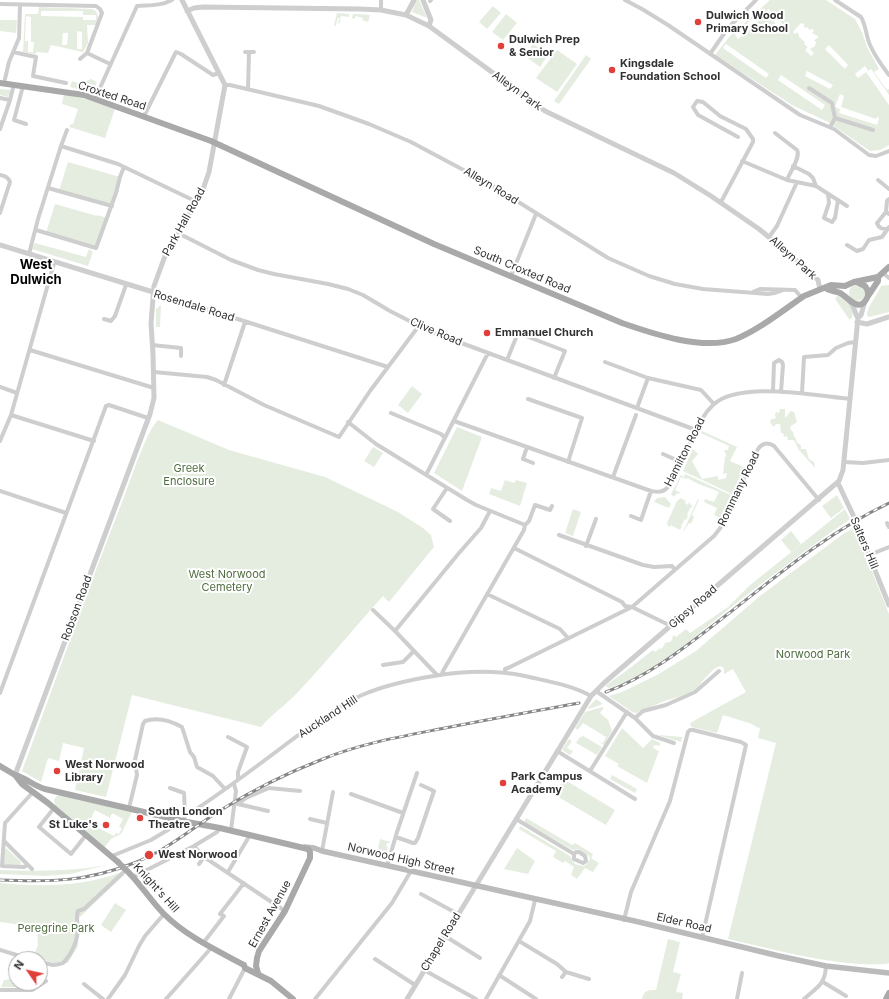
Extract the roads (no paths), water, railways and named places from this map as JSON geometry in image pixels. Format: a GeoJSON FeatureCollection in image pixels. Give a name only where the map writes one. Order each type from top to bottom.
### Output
{"type":"FeatureCollection","features":[{"type":"Feature","properties":{"kind":"main road","name":"Croxted Road"},"geometry":{"type":"LineString","coordinates":[[2,83],[79,94],[144,116],[214,143]]}},
{"type":"Feature","properties":{"kind":"main road","name":"South Croxted Road"},"geometry":{"type":"LineString","coordinates":[[214,143],[434,244],[645,331],[674,338],[708,344],[722,343],[740,337],[802,298],[823,288],[830,285],[844,286],[851,284]]}},
{"type":"Feature","properties":{"kind":"main road"},"geometry":{"type":"LineString","coordinates":[[823,288],[841,294],[849,301],[859,304],[866,299],[881,275],[889,267]]}},
{"type":"Feature","properties":{"kind":"main road"},"geometry":{"type":"LineString","coordinates":[[849,301],[845,294],[851,284],[881,275]]}},
{"type":"Feature","properties":{"kind":"main road"},"geometry":{"type":"LineString","coordinates":[[858,282],[866,287],[868,293],[866,299]]}},
{"type":"Feature","properties":{"kind":"main road"},"geometry":{"type":"LineString","coordinates":[[0,766],[38,787],[176,820],[231,830],[304,847],[310,852],[310,858]]}},
{"type":"Feature","properties":{"kind":"main road","name":"Knight's Hill"},"geometry":{"type":"LineString","coordinates":[[15,775],[19,781],[112,856],[134,878],[164,914],[180,927],[277,985],[293,999]]}},
{"type":"Feature","properties":{"kind":"main road"},"geometry":{"type":"LineString","coordinates":[[48,803],[49,796],[55,791]]}},
{"type":"Feature","properties":{"kind":"main road","name":"Norwood High Street"},"geometry":{"type":"LineString","coordinates":[[304,847],[314,848],[476,886]]}},
{"type":"Feature","properties":{"kind":"main road"},"geometry":{"type":"LineString","coordinates":[[310,858],[315,852],[322,851]]}},
{"type":"Feature","properties":{"kind":"main road","name":"Ernest Avenue"},"geometry":{"type":"LineString","coordinates":[[258,973],[256,966],[260,951],[285,911],[310,858]]}},
{"type":"Feature","properties":{"kind":"main road","name":"Elder Road"},"geometry":{"type":"LineString","coordinates":[[476,886],[826,966],[889,973]]}},
{"type":"Feature","properties":{"kind":"main road","name":"Ernest Avenue"},"geometry":{"type":"LineString","coordinates":[[245,966],[257,958]]}},
{"type":"Feature","properties":{"kind":"main road"},"geometry":{"type":"LineString","coordinates":[[886,999],[889,993]]}},
{"type":"Feature","properties":{"kind":"street"},"geometry":{"type":"LineString","coordinates":[[95,99],[137,6],[157,5],[172,0]]}},
{"type":"Feature","properties":{"kind":"street"},"geometry":{"type":"LineString","coordinates":[[182,0],[225,85]]}},
{"type":"Feature","properties":{"kind":"street"},"geometry":{"type":"LineString","coordinates":[[380,10],[381,0]]}},
{"type":"Feature","properties":{"kind":"street"},"geometry":{"type":"LineString","coordinates":[[406,15],[414,0]]}},
{"type":"Feature","properties":{"kind":"street"},"geometry":{"type":"LineString","coordinates":[[423,0],[431,20],[428,26]]}},
{"type":"Feature","properties":{"kind":"street"},"geometry":{"type":"LineString","coordinates":[[625,0],[652,15],[800,115],[830,127],[869,155],[876,156],[889,150]]}},
{"type":"Feature","properties":{"kind":"street"},"geometry":{"type":"LineString","coordinates":[[710,54],[728,28],[756,0]]}},
{"type":"Feature","properties":{"kind":"street"},"geometry":{"type":"LineString","coordinates":[[835,0],[861,17],[865,24],[870,45],[880,64],[889,75]]}},
{"type":"Feature","properties":{"kind":"street"},"geometry":{"type":"LineString","coordinates":[[0,4],[96,6],[102,13],[87,52],[80,59]]}},
{"type":"Feature","properties":{"kind":"street"},"geometry":{"type":"LineString","coordinates":[[2,83],[19,38],[20,5]]}},
{"type":"Feature","properties":{"kind":"street","name":"Alleyn Park"},"geometry":{"type":"LineString","coordinates":[[187,11],[194,8],[203,7],[340,8],[380,10],[406,15],[428,26],[545,111],[674,173],[720,202],[769,237],[814,276],[823,288]]}},
{"type":"Feature","properties":{"kind":"street"},"geometry":{"type":"LineString","coordinates":[[13,52],[36,57],[33,76],[66,83]]}},
{"type":"Feature","properties":{"kind":"street"},"geometry":{"type":"LineString","coordinates":[[87,52],[110,64]]}},
{"type":"Feature","properties":{"kind":"street"},"geometry":{"type":"LineString","coordinates":[[144,116],[176,52],[210,74],[213,75],[219,73]]}},
{"type":"Feature","properties":{"kind":"street"},"geometry":{"type":"LineString","coordinates":[[248,89],[247,52],[254,52]]}},
{"type":"Feature","properties":{"kind":"street"},"geometry":{"type":"LineString","coordinates":[[0,129],[14,84]]}},
{"type":"Feature","properties":{"kind":"street","name":"Alleyn Road"},"geometry":{"type":"LineString","coordinates":[[225,85],[319,106],[380,128],[411,142],[488,183],[603,256],[649,276],[676,284],[721,292],[752,292],[766,289],[795,290],[802,298]]}},
{"type":"Feature","properties":{"kind":"street","name":"Park Hall Road"},"geometry":{"type":"LineString","coordinates":[[148,418],[154,398],[151,323],[154,286],[165,256],[197,202],[206,180],[225,85]]}},
{"type":"Feature","properties":{"kind":"street"},"geometry":{"type":"LineString","coordinates":[[23,86],[14,120],[26,124]]}},
{"type":"Feature","properties":{"kind":"street"},"geometry":{"type":"LineString","coordinates":[[809,88],[832,104],[835,118],[830,127]]}},
{"type":"Feature","properties":{"kind":"street"},"geometry":{"type":"LineString","coordinates":[[0,98],[10,100]]}},
{"type":"Feature","properties":{"kind":"street"},"geometry":{"type":"LineString","coordinates":[[720,202],[753,142],[753,139],[746,129],[720,116],[703,102],[697,101],[693,107],[698,115],[738,138]]}},
{"type":"Feature","properties":{"kind":"street"},"geometry":{"type":"LineString","coordinates":[[835,118],[873,130]]}},
{"type":"Feature","properties":{"kind":"street"},"geometry":{"type":"LineString","coordinates":[[29,254],[67,130]]}},
{"type":"Feature","properties":{"kind":"street"},"geometry":{"type":"LineString","coordinates":[[775,133],[799,152],[787,180]]}},
{"type":"Feature","properties":{"kind":"street"},"geometry":{"type":"LineString","coordinates":[[61,146],[111,161],[197,202]]}},
{"type":"Feature","properties":{"kind":"street"},"geometry":{"type":"LineString","coordinates":[[742,161],[787,180],[816,186],[847,206]]}},
{"type":"Feature","properties":{"kind":"street"},"geometry":{"type":"LineString","coordinates":[[793,166],[813,178],[816,186]]}},
{"type":"Feature","properties":{"kind":"street"},"geometry":{"type":"LineString","coordinates":[[36,230],[96,248],[112,206],[124,167]]}},
{"type":"Feature","properties":{"kind":"street"},"geometry":{"type":"LineString","coordinates":[[0,175],[6,176],[10,182],[0,213]]}},
{"type":"Feature","properties":{"kind":"street"},"geometry":{"type":"LineString","coordinates":[[878,180],[889,189]]}},
{"type":"Feature","properties":{"kind":"street"},"geometry":{"type":"LineString","coordinates":[[769,237],[778,226],[797,182]]}},
{"type":"Feature","properties":{"kind":"street"},"geometry":{"type":"LineString","coordinates":[[48,188],[112,206]]}},
{"type":"Feature","properties":{"kind":"street"},"geometry":{"type":"LineString","coordinates":[[828,194],[829,203],[824,214],[824,218],[832,222],[835,218],[838,200]]}},
{"type":"Feature","properties":{"kind":"street"},"geometry":{"type":"LineString","coordinates":[[888,228],[881,228],[877,223],[888,213],[887,201],[889,199]]}},
{"type":"Feature","properties":{"kind":"street"},"geometry":{"type":"LineString","coordinates":[[510,276],[536,214]]}},
{"type":"Feature","properties":{"kind":"street"},"geometry":{"type":"LineString","coordinates":[[847,245],[857,251],[863,249],[869,240],[882,237],[888,228]]}},
{"type":"Feature","properties":{"kind":"street","name":"Clive Road"},"geometry":{"type":"LineString","coordinates":[[178,234],[231,260],[265,272],[348,289],[363,295],[418,326],[696,430]]}},
{"type":"Feature","properties":{"kind":"street","name":"Rosendale Road"},"geometry":{"type":"LineString","coordinates":[[0,245],[388,367]]}},
{"type":"Feature","properties":{"kind":"street"},"geometry":{"type":"LineString","coordinates":[[0,441],[11,415],[54,263]]}},
{"type":"Feature","properties":{"kind":"street"},"geometry":{"type":"LineString","coordinates":[[881,275],[889,278]]}},
{"type":"Feature","properties":{"kind":"street"},"geometry":{"type":"LineString","coordinates":[[104,319],[111,321],[115,316],[126,285]]}},
{"type":"Feature","properties":{"kind":"street"},"geometry":{"type":"LineString","coordinates":[[858,320],[866,299]]}},
{"type":"Feature","properties":{"kind":"street"},"geometry":{"type":"LineString","coordinates":[[838,483],[842,475],[844,462],[858,320],[854,307],[849,301]]}},
{"type":"Feature","properties":{"kind":"street"},"geometry":{"type":"LineString","coordinates":[[858,320],[866,324],[889,317]]}},
{"type":"Feature","properties":{"kind":"street"},"geometry":{"type":"LineString","coordinates":[[224,385],[245,322]]}},
{"type":"Feature","properties":{"kind":"street"},"geometry":{"type":"LineString","coordinates":[[154,372],[207,377],[264,406],[339,437],[348,422],[418,326]]}},
{"type":"Feature","properties":{"kind":"street"},"geometry":{"type":"LineString","coordinates":[[507,360],[516,333],[524,335],[565,351],[554,378]]}},
{"type":"Feature","properties":{"kind":"street"},"geometry":{"type":"LineString","coordinates":[[802,394],[804,357],[828,355],[836,348],[847,343],[856,342]]}},
{"type":"Feature","properties":{"kind":"street"},"geometry":{"type":"LineString","coordinates":[[152,345],[181,348],[181,356]]}},
{"type":"Feature","properties":{"kind":"street"},"geometry":{"type":"LineString","coordinates":[[30,350],[154,388]]}},
{"type":"Feature","properties":{"kind":"street"},"geometry":{"type":"LineString","coordinates":[[426,475],[488,353]]}},
{"type":"Feature","properties":{"kind":"street"},"geometry":{"type":"LineString","coordinates":[[772,391],[774,363],[779,360],[783,363],[781,392]]}},
{"type":"Feature","properties":{"kind":"street"},"geometry":{"type":"LineString","coordinates":[[605,362],[648,378],[701,390],[714,404]]}},
{"type":"Feature","properties":{"kind":"street"},"geometry":{"type":"LineString","coordinates":[[638,408],[648,378]]}},
{"type":"Feature","properties":{"kind":"street"},"geometry":{"type":"LineString","coordinates":[[0,387],[17,393]]}},
{"type":"Feature","properties":{"kind":"street","name":"Hamilton Road"},"geometry":{"type":"LineString","coordinates":[[454,421],[651,491],[665,492],[700,422],[714,404],[723,398],[760,390],[850,399]]}},
{"type":"Feature","properties":{"kind":"street"},"geometry":{"type":"LineString","coordinates":[[528,399],[582,418],[568,462]]}},
{"type":"Feature","properties":{"kind":"street"},"geometry":{"type":"LineString","coordinates":[[0,693],[107,405],[148,418]]}},
{"type":"Feature","properties":{"kind":"street"},"geometry":{"type":"LineString","coordinates":[[391,413],[441,434],[445,438]]}},
{"type":"Feature","properties":{"kind":"street"},"geometry":{"type":"LineString","coordinates":[[11,415],[94,440]]}},
{"type":"Feature","properties":{"kind":"street"},"geometry":{"type":"LineString","coordinates":[[613,477],[636,415]]}},
{"type":"Feature","properties":{"kind":"street","name":"Robson Road"},"geometry":{"type":"LineString","coordinates":[[15,775],[148,418]]}},
{"type":"Feature","properties":{"kind":"street"},"geometry":{"type":"LineString","coordinates":[[348,422],[376,444],[476,506],[525,525]]}},
{"type":"Feature","properties":{"kind":"street","name":"Rommany Road"},"geometry":{"type":"LineString","coordinates":[[675,570],[717,533],[758,450],[763,445],[769,444],[774,446],[819,500]]}},
{"type":"Feature","properties":{"kind":"street"},"geometry":{"type":"LineString","coordinates":[[528,448],[523,459],[533,463]]}},
{"type":"Feature","properties":{"kind":"street"},"geometry":{"type":"LineString","coordinates":[[663,454],[681,462]]}},
{"type":"Feature","properties":{"kind":"street"},"geometry":{"type":"LineString","coordinates":[[844,462],[863,464],[889,460]]}},
{"type":"Feature","properties":{"kind":"street","name":"Gipsy Road"},"geometry":{"type":"LineString","coordinates":[[476,886],[591,696],[838,483]]}},
{"type":"Feature","properties":{"kind":"street","name":"Salters Hill"},"geometry":{"type":"LineString","coordinates":[[838,483],[854,517],[889,605]]}},
{"type":"Feature","properties":{"kind":"street"},"geometry":{"type":"LineString","coordinates":[[447,488],[433,509],[450,521]]}},
{"type":"Feature","properties":{"kind":"street"},"geometry":{"type":"LineString","coordinates":[[0,491],[66,513]]}},
{"type":"Feature","properties":{"kind":"street"},"geometry":{"type":"LineString","coordinates":[[631,516],[641,520],[651,491]]}},
{"type":"Feature","properties":{"kind":"street"},"geometry":{"type":"LineString","coordinates":[[442,674],[514,548],[525,528],[525,525],[529,521],[535,505],[550,510],[552,506]]}},
{"type":"Feature","properties":{"kind":"street"},"geometry":{"type":"LineString","coordinates":[[395,631],[481,528],[490,511]]}},
{"type":"Feature","properties":{"kind":"street"},"geometry":{"type":"LineString","coordinates":[[586,546],[596,519]]}},
{"type":"Feature","properties":{"kind":"street"},"geometry":{"type":"LineString","coordinates":[[505,673],[506,669],[632,607],[675,570],[671,566],[654,567],[643,565],[586,546],[559,535]]}},
{"type":"Feature","properties":{"kind":"street"},"geometry":{"type":"LineString","coordinates":[[869,555],[889,546]]}},
{"type":"Feature","properties":{"kind":"street"},"geometry":{"type":"LineString","coordinates":[[514,548],[622,602],[626,606],[632,607],[671,626]]}},
{"type":"Feature","properties":{"kind":"street"},"geometry":{"type":"LineString","coordinates":[[487,594],[560,629],[568,638]]}},
{"type":"Feature","properties":{"kind":"street"},"geometry":{"type":"LineString","coordinates":[[373,610],[437,675]]}},
{"type":"Feature","properties":{"kind":"street"},"geometry":{"type":"LineString","coordinates":[[383,665],[403,662],[414,651]]}},
{"type":"Feature","properties":{"kind":"street"},"geometry":{"type":"LineString","coordinates":[[635,718],[643,711],[666,705],[695,692],[719,671]]}},
{"type":"Feature","properties":{"kind":"street","name":"Auckland Hill"},"geometry":{"type":"LineString","coordinates":[[185,814],[195,810],[234,784],[343,704],[361,695],[401,681],[464,672],[505,673],[560,685],[581,691],[591,696]]}},
{"type":"Feature","properties":{"kind":"street"},"geometry":{"type":"LineString","coordinates":[[596,691],[635,718],[654,736],[674,743]]}},
{"type":"Feature","properties":{"kind":"street"},"geometry":{"type":"LineString","coordinates":[[590,771],[626,712]]}},
{"type":"Feature","properties":{"kind":"street"},"geometry":{"type":"LineString","coordinates":[[129,808],[137,775],[135,760],[143,723],[153,718],[182,727],[190,752],[194,757],[197,767],[213,776],[225,790]]}},
{"type":"Feature","properties":{"kind":"street"},"geometry":{"type":"LineString","coordinates":[[624,920],[633,887],[670,801],[684,746],[690,730],[746,744],[746,751],[702,938]]}},
{"type":"Feature","properties":{"kind":"street"},"geometry":{"type":"LineString","coordinates":[[228,737],[247,747],[238,772],[238,780]]}},
{"type":"Feature","properties":{"kind":"street"},"geometry":{"type":"LineString","coordinates":[[557,751],[635,799]]}},
{"type":"Feature","properties":{"kind":"street"},"geometry":{"type":"LineString","coordinates":[[387,866],[403,814],[418,773]]}},
{"type":"Feature","properties":{"kind":"street"},"geometry":{"type":"LineString","coordinates":[[231,830],[237,804],[234,784]]}},
{"type":"Feature","properties":{"kind":"street"},"geometry":{"type":"LineString","coordinates":[[396,837],[413,843],[418,838],[434,791],[421,785]]}},
{"type":"Feature","properties":{"kind":"street"},"geometry":{"type":"LineString","coordinates":[[170,788],[184,793],[184,821]]}},
{"type":"Feature","properties":{"kind":"street"},"geometry":{"type":"LineString","coordinates":[[237,804],[246,798],[269,788],[300,791]]}},
{"type":"Feature","properties":{"kind":"street"},"geometry":{"type":"LineString","coordinates":[[27,865],[24,867],[2,866],[5,823],[33,792]]}},
{"type":"Feature","properties":{"kind":"street"},"geometry":{"type":"LineString","coordinates":[[322,851],[328,827],[327,823],[333,792]]}},
{"type":"Feature","properties":{"kind":"street"},"geometry":{"type":"LineString","coordinates":[[351,794],[403,814]]}},
{"type":"Feature","properties":{"kind":"street"},"geometry":{"type":"LineString","coordinates":[[237,804],[268,811]]}},
{"type":"Feature","properties":{"kind":"street"},"geometry":{"type":"LineString","coordinates":[[54,808],[39,828],[71,854],[86,835]]}},
{"type":"Feature","properties":{"kind":"street"},"geometry":{"type":"LineString","coordinates":[[310,819],[327,823]]}},
{"type":"Feature","properties":{"kind":"street"},"geometry":{"type":"LineString","coordinates":[[516,819],[574,854]]}},
{"type":"Feature","properties":{"kind":"street"},"geometry":{"type":"LineString","coordinates":[[112,856],[151,840],[171,828],[176,820]]}},
{"type":"Feature","properties":{"kind":"street"},"geometry":{"type":"LineString","coordinates":[[134,878],[194,846],[217,832],[220,828]]}},
{"type":"Feature","properties":{"kind":"street"},"geometry":{"type":"LineString","coordinates":[[228,872],[250,835]]}},
{"type":"Feature","properties":{"kind":"street"},"geometry":{"type":"LineString","coordinates":[[4,841],[32,869]]}},
{"type":"Feature","properties":{"kind":"street"},"geometry":{"type":"LineString","coordinates":[[194,846],[204,857],[285,911]]}},
{"type":"Feature","properties":{"kind":"street"},"geometry":{"type":"LineString","coordinates":[[199,864],[204,857]]}},
{"type":"Feature","properties":{"kind":"street"},"geometry":{"type":"LineString","coordinates":[[48,964],[62,964],[72,950],[77,936],[76,915],[78,911],[84,909],[125,869]]}},
{"type":"Feature","properties":{"kind":"street"},"geometry":{"type":"LineString","coordinates":[[315,999],[392,903],[410,871]]}},
{"type":"Feature","properties":{"kind":"street"},"geometry":{"type":"LineString","coordinates":[[204,942],[224,916],[220,914],[244,883]]}},
{"type":"Feature","properties":{"kind":"street","name":"Chapel Road"},"geometry":{"type":"LineString","coordinates":[[407,999],[476,886]]}},
{"type":"Feature","properties":{"kind":"street"},"geometry":{"type":"LineString","coordinates":[[421,894],[458,914]]}},
{"type":"Feature","properties":{"kind":"street"},"geometry":{"type":"LineString","coordinates":[[486,999],[530,921],[535,900]]}},
{"type":"Feature","properties":{"kind":"street"},"geometry":{"type":"LineString","coordinates":[[108,999],[125,975],[145,936],[164,914]]}},
{"type":"Feature","properties":{"kind":"street"},"geometry":{"type":"LineString","coordinates":[[445,936],[480,958]]}},
{"type":"Feature","properties":{"kind":"street"},"geometry":{"type":"LineString","coordinates":[[519,941],[557,964],[566,972],[589,979]]}},
{"type":"Feature","properties":{"kind":"street"},"geometry":{"type":"LineString","coordinates":[[166,999],[212,947]]}},
{"type":"Feature","properties":{"kind":"street"},"geometry":{"type":"LineString","coordinates":[[375,959],[415,985]]}},
{"type":"Feature","properties":{"kind":"street"},"geometry":{"type":"LineString","coordinates":[[229,999],[245,966]]}},
{"type":"Feature","properties":{"kind":"street"},"geometry":{"type":"LineString","coordinates":[[804,999],[825,978],[826,966]]}},
{"type":"Feature","properties":{"kind":"street"},"geometry":{"type":"LineString","coordinates":[[424,970],[476,999]]}},
{"type":"Feature","properties":{"kind":"street"},"geometry":{"type":"LineString","coordinates":[[562,977],[566,972]]}},
{"type":"Feature","properties":{"kind":"street"},"geometry":{"type":"LineString","coordinates":[[737,999],[742,973]]}},
{"type":"Feature","properties":{"kind":"street"},"geometry":{"type":"LineString","coordinates":[[499,975],[536,999]]}},
{"type":"Feature","properties":{"kind":"street"},"geometry":{"type":"LineString","coordinates":[[822,982],[846,996]]}},
{"type":"Feature","properties":{"kind":"street"},"geometry":{"type":"LineString","coordinates":[[84,984],[103,999]]}},
{"type":"Feature","properties":{"kind":"railway"},"geometry":{"type":"LineString","coordinates":[[606,692],[639,677],[670,658],[806,554],[867,514],[889,503]]}},
{"type":"Feature","properties":{"kind":"railway"},"geometry":{"type":"LineString","coordinates":[[0,880],[52,881],[84,877],[117,869],[146,858],[157,852],[179,839],[221,810],[270,782],[338,753],[399,737],[579,703]]}},
{"type":"Feature","properties":{"kind":"place","name":"Dulwich Wood Primary School"},"geometry":{"type":"Point","coordinates":[698,22]}},
{"type":"Feature","properties":{"kind":"place","name":"Dulwich Prep & Senior"},"geometry":{"type":"Point","coordinates":[501,46]}},
{"type":"Feature","properties":{"kind":"place","name":"Kingsdale Foundation School"},"geometry":{"type":"Point","coordinates":[612,70]}},
{"type":"Feature","properties":{"kind":"place","name":"Emmanuel Church"},"geometry":{"type":"Point","coordinates":[487,333]}},
{"type":"Feature","properties":{"kind":"place","name":"West Norwood Library"},"geometry":{"type":"Point","coordinates":[57,771]}},
{"type":"Feature","properties":{"kind":"place","name":"Park Campus Academy"},"geometry":{"type":"Point","coordinates":[503,783]}},
{"type":"Feature","properties":{"kind":"place","name":"South London Theatre"},"geometry":{"type":"Point","coordinates":[140,818]}},
{"type":"Feature","properties":{"kind":"place","name":"St Luke's"},"geometry":{"type":"Point","coordinates":[106,825]}},
{"type":"Feature","properties":{"kind":"place","name":"West Norwood"},"geometry":{"type":"Point","coordinates":[149,855]}},
{"type":"Feature","properties":{"kind":"district","name":"West Dulwich"},"geometry":{"type":"Point","coordinates":[36,272]}},
{"type":"Feature","properties":{"kind":"park label","name":"Greek Enclosure"},"geometry":{"type":"Point","coordinates":[189,475]}},
{"type":"Feature","properties":{"kind":"park label","name":"West Norwood Cemetery"},"geometry":{"type":"Point","coordinates":[227,581]}},
{"type":"Feature","properties":{"kind":"park label","name":"Norwood Park"},"geometry":{"type":"Point","coordinates":[813,655]}},
{"type":"Feature","properties":{"kind":"park label","name":"Peregrine Park"},"geometry":{"type":"Point","coordinates":[56,929]}}]}
